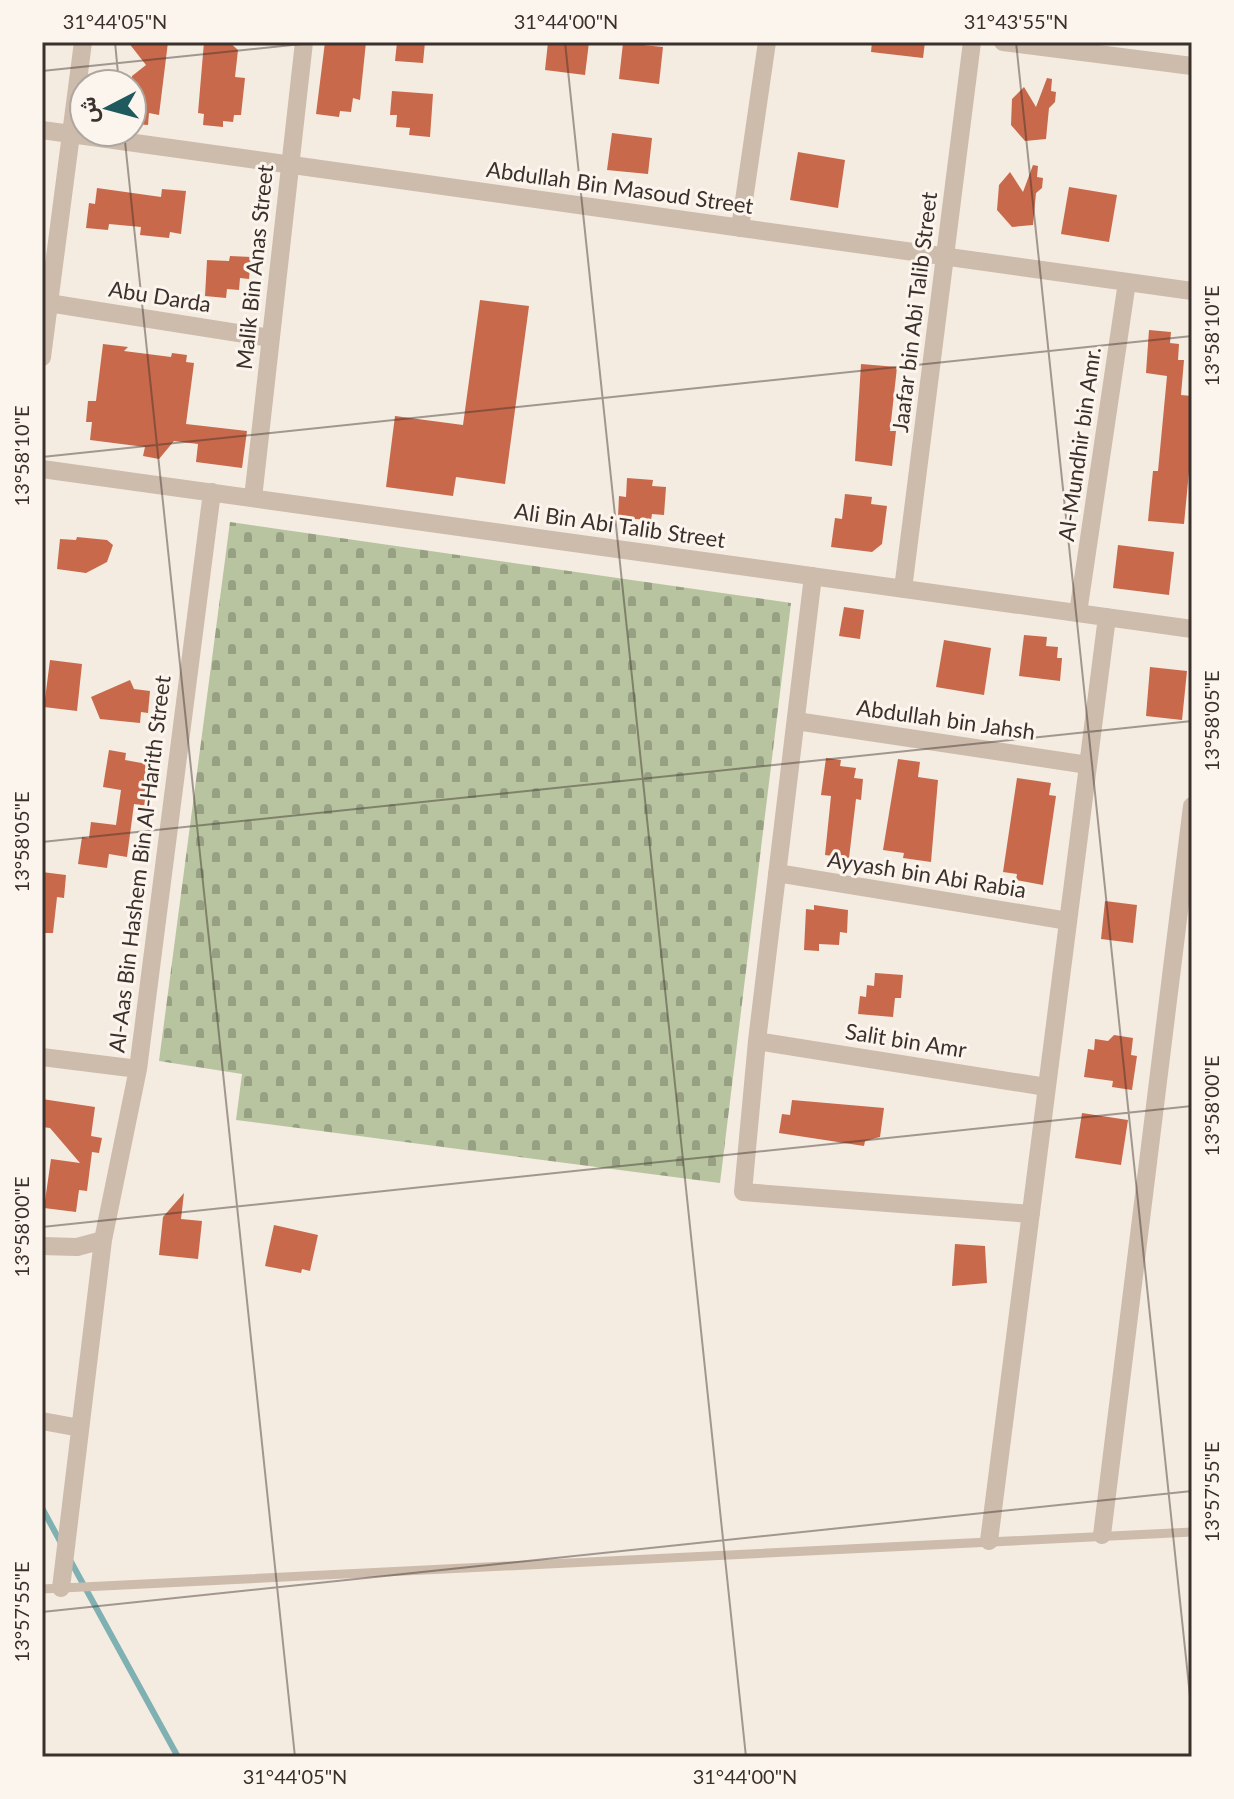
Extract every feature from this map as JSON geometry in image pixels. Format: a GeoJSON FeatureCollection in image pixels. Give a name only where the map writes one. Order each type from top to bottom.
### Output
{"type":"FeatureCollection","features":[{"type":"Feature","properties":{"kind":"street"},"geometry":{"type":"LineString","coordinates":[[80,68],[83,42]]}},
{"type":"Feature","properties":{"kind":"street","name":"Malik Bin Anas Street"},"geometry":{"type":"LineString","coordinates":[[253,498],[304,42]]}},
{"type":"Feature","properties":{"kind":"street"},"geometry":{"type":"LineString","coordinates":[[740,228],[767,42]]}},
{"type":"Feature","properties":{"kind":"street","name":"Jaafar bin Abi Talib Street"},"geometry":{"type":"LineString","coordinates":[[903,589],[972,42]]}},
{"type":"Feature","properties":{"kind":"street"},"geometry":{"type":"LineString","coordinates":[[1003,42],[1192,66]]}},
{"type":"Feature","properties":{"kind":"street","name":"Abdullah Bin Masoud Street"},"geometry":{"type":"LineString","coordinates":[[42,130],[68,134]]}},
{"type":"Feature","properties":{"kind":"street","name":"Abdullah Bin Masoud Street"},"geometry":{"type":"LineString","coordinates":[[148,145],[1192,291]]}},
{"type":"Feature","properties":{"kind":"street"},"geometry":{"type":"LineString","coordinates":[[42,357],[46,303],[69,148]]}},
{"type":"Feature","properties":{"kind":"street","name":"Al-Mundhir bin Amr."},"geometry":{"type":"LineString","coordinates":[[1078,613],[1127,282]]}},
{"type":"Feature","properties":{"kind":"street","name":"Abu Darda"},"geometry":{"type":"LineString","coordinates":[[46,303],[270,338]]}},
{"type":"Feature","properties":{"kind":"street","name":"Ali Bin Abi Talib Street"},"geometry":{"type":"LineString","coordinates":[[42,469],[1192,629]]}},
{"type":"Feature","properties":{"kind":"street","name":"Al-Aas Bin Hashem Bin Al-Harith Street"},"geometry":{"type":"LineString","coordinates":[[51,1588],[80,1428],[103,1240],[138,1069],[212,492]]}},
{"type":"Feature","properties":{"kind":"street"},"geometry":{"type":"LineString","coordinates":[[813,576],[757,1041],[743,1192],[1031,1214]]}},
{"type":"Feature","properties":{"kind":"street"},"geometry":{"type":"LineString","coordinates":[[989,1541],[1107,617]]}},
{"type":"Feature","properties":{"kind":"street","name":"Abdullah bin Jahsh"},"geometry":{"type":"LineString","coordinates":[[796,721],[1088,765]]}},
{"type":"Feature","properties":{"kind":"street"},"geometry":{"type":"LineString","coordinates":[[1102,1535],[1192,809]]}},
{"type":"Feature","properties":{"kind":"street","name":"Ayyash bin Abi Rabia"},"geometry":{"type":"LineString","coordinates":[[777,873],[1068,921]]}},
{"type":"Feature","properties":{"kind":"street","name":"Salit bin Amr"},"geometry":{"type":"LineString","coordinates":[[757,1041],[1046,1087]]}},
{"type":"Feature","properties":{"kind":"street"},"geometry":{"type":"LineString","coordinates":[[42,1057],[138,1069]]}},
{"type":"Feature","properties":{"kind":"street"},"geometry":{"type":"LineString","coordinates":[[42,1246],[77,1247],[103,1240]]}},
{"type":"Feature","properties":{"kind":"street"},"geometry":{"type":"LineString","coordinates":[[42,1421],[80,1428]]}},
{"type":"Feature","properties":{"kind":"lane"},"geometry":{"type":"LineString","coordinates":[[51,1588],[1192,1532]]}},
{"type":"Feature","properties":{"kind":"green space"},"geometry":{"type":"Polygon","coordinates":[[[230,522],[791,603],[720,1183],[236,1120],[242,1074],[159,1061],[230,522]]]}},
{"type":"Feature","properties":{"kind":"building"},"geometry":{"type":"Polygon","coordinates":[[[128,42],[168,42],[159,115],[149,113],[148,125],[148,68],[142,68],[146,65],[128,42]]]}},
{"type":"Feature","properties":{"kind":"building"},"geometry":{"type":"Polygon","coordinates":[[[204,42],[229,42],[238,50],[235,77],[245,78],[241,115],[234,115],[233,122],[223,121],[223,127],[203,125],[204,114],[198,113],[204,42]]]}},
{"type":"Feature","properties":{"kind":"building"},"geometry":{"type":"Polygon","coordinates":[[[325,42],[366,42],[360,100],[353,98],[351,112],[340,111],[339,117],[316,114],[325,42]]]}},
{"type":"Feature","properties":{"kind":"building"},"geometry":{"type":"Polygon","coordinates":[[[397,42],[425,42],[423,63],[395,61],[397,42]]]}},
{"type":"Feature","properties":{"kind":"building"},"geometry":{"type":"Polygon","coordinates":[[[548,42],[589,42],[585,75],[545,70],[548,42]]]}},
{"type":"Feature","properties":{"kind":"building"},"geometry":{"type":"Polygon","coordinates":[[[872,42],[925,42],[923,58],[871,52],[872,42]]]}},
{"type":"Feature","properties":{"kind":"building"},"geometry":{"type":"Polygon","coordinates":[[[623,43],[663,47],[659,84],[619,79],[623,43]]]}},
{"type":"Feature","properties":{"kind":"building"},"geometry":{"type":"Polygon","coordinates":[[[1047,78],[1052,79],[1051,91],[1056,92],[1055,102],[1049,108],[1046,139],[1025,141],[1011,125],[1012,99],[1024,87],[1036,107],[1047,78]]]}},
{"type":"Feature","properties":{"kind":"building"},"geometry":{"type":"Polygon","coordinates":[[[392,91],[433,94],[430,137],[409,135],[410,128],[396,127],[397,115],[390,115],[392,91]]]}},
{"type":"Feature","properties":{"kind":"building"},"geometry":{"type":"Polygon","coordinates":[[[612,133],[652,138],[648,174],[607,170],[612,133]]]}},
{"type":"Feature","properties":{"kind":"building"},"geometry":{"type":"Polygon","coordinates":[[[798,152],[845,160],[838,208],[790,200],[798,152]]]}},
{"type":"Feature","properties":{"kind":"building"},"geometry":{"type":"Polygon","coordinates":[[[1033,165],[1038,166],[1037,177],[1043,178],[1042,188],[1036,193],[1033,225],[1012,227],[997,210],[999,185],[1010,172],[1023,192],[1033,165]]]}},
{"type":"Feature","properties":{"kind":"building"},"geometry":{"type":"Polygon","coordinates":[[[1069,187],[1117,195],[1109,242],[1061,234],[1069,187]]]}},
{"type":"Feature","properties":{"kind":"building"},"geometry":{"type":"Polygon","coordinates":[[[97,188],[161,197],[162,189],[186,191],[181,234],[170,232],[169,238],[140,235],[141,227],[109,224],[108,230],[86,228],[89,203],[95,204],[97,188]]]}},
{"type":"Feature","properties":{"kind":"building"},"geometry":{"type":"Polygon","coordinates":[[[230,256],[251,257],[249,279],[240,278],[239,290],[227,289],[226,298],[205,296],[207,260],[229,261],[230,256]]]}},
{"type":"Feature","properties":{"kind":"building"},"geometry":{"type":"Polygon","coordinates":[[[480,300],[529,306],[505,484],[456,477],[453,496],[386,487],[395,416],[463,425],[480,300]]]}},
{"type":"Feature","properties":{"kind":"building"},"geometry":{"type":"Polygon","coordinates":[[[1149,330],[1171,332],[1170,343],[1179,344],[1178,360],[1184,360],[1181,395],[1192,396],[1192,440],[1184,524],[1148,521],[1153,471],[1158,471],[1167,376],[1146,373],[1149,330]]]}},
{"type":"Feature","properties":{"kind":"building"},"geometry":{"type":"Polygon","coordinates":[[[103,344],[128,347],[124,351],[171,357],[172,353],[187,355],[186,362],[194,363],[186,424],[247,431],[242,468],[196,462],[198,444],[174,441],[159,459],[143,456],[145,447],[90,440],[92,422],[86,422],[88,401],[96,401],[103,344]]]}},
{"type":"Feature","properties":{"kind":"building"},"geometry":{"type":"Polygon","coordinates":[[[861,364],[897,367],[890,431],[896,431],[892,466],[855,461],[861,364]]]}},
{"type":"Feature","properties":{"kind":"building"},"geometry":{"type":"Polygon","coordinates":[[[627,478],[653,480],[652,486],[666,487],[664,515],[652,514],[651,520],[618,518],[619,496],[626,497],[627,478]]]}},
{"type":"Feature","properties":{"kind":"building"},"geometry":{"type":"Polygon","coordinates":[[[845,494],[872,497],[871,504],[887,506],[882,544],[872,552],[831,547],[835,518],[842,519],[845,494]]]}},
{"type":"Feature","properties":{"kind":"building"},"geometry":{"type":"Polygon","coordinates":[[[77,537],[107,540],[113,545],[107,562],[86,573],[57,569],[60,539],[76,540],[77,537]]]}},
{"type":"Feature","properties":{"kind":"building"},"geometry":{"type":"Polygon","coordinates":[[[1118,545],[1174,552],[1169,595],[1113,588],[1118,545]]]}},
{"type":"Feature","properties":{"kind":"building"},"geometry":{"type":"Polygon","coordinates":[[[844,607],[864,610],[860,639],[839,636],[844,607]]]}},
{"type":"Feature","properties":{"kind":"building"},"geometry":{"type":"Polygon","coordinates":[[[1024,635],[1047,637],[1046,646],[1058,647],[1057,658],[1062,658],[1060,681],[1019,676],[1024,635]]]}},
{"type":"Feature","properties":{"kind":"building"},"geometry":{"type":"Polygon","coordinates":[[[944,640],[991,648],[984,695],[936,687],[944,640]]]}},
{"type":"Feature","properties":{"kind":"building"},"geometry":{"type":"Polygon","coordinates":[[[50,660],[82,664],[77,711],[44,707],[50,660]]]}},
{"type":"Feature","properties":{"kind":"building"},"geometry":{"type":"Polygon","coordinates":[[[1150,667],[1187,671],[1182,720],[1146,716],[1150,667]]]}},
{"type":"Feature","properties":{"kind":"building"},"geometry":{"type":"Polygon","coordinates":[[[130,680],[134,689],[150,691],[148,713],[141,712],[140,723],[100,719],[91,697],[130,680]]]}},
{"type":"Feature","properties":{"kind":"building"},"geometry":{"type":"Polygon","coordinates":[[[109,750],[126,753],[125,760],[147,764],[145,777],[152,778],[148,806],[134,804],[127,857],[109,854],[107,868],[78,864],[82,837],[89,838],[91,822],[116,825],[121,790],[103,787],[109,750]]]}},
{"type":"Feature","properties":{"kind":"building"},"geometry":{"type":"Polygon","coordinates":[[[826,758],[841,760],[840,766],[856,768],[854,778],[863,779],[861,800],[856,799],[849,858],[825,855],[831,796],[821,795],[826,758]]]}},
{"type":"Feature","properties":{"kind":"building"},"geometry":{"type":"Polygon","coordinates":[[[898,759],[920,762],[918,777],[938,780],[931,862],[903,858],[904,853],[883,850],[898,759]]]}},
{"type":"Feature","properties":{"kind":"building"},"geometry":{"type":"Polygon","coordinates":[[[1017,778],[1051,783],[1049,795],[1056,796],[1043,885],[1016,880],[1017,874],[1003,872],[1017,778]]]}},
{"type":"Feature","properties":{"kind":"building"},"geometry":{"type":"Polygon","coordinates":[[[42,872],[66,875],[64,898],[57,897],[53,933],[42,933],[42,872]]]}},
{"type":"Feature","properties":{"kind":"building"},"geometry":{"type":"Polygon","coordinates":[[[1105,901],[1137,905],[1133,943],[1101,939],[1105,901]]]}},
{"type":"Feature","properties":{"kind":"building"},"geometry":{"type":"Polygon","coordinates":[[[814,905],[848,910],[847,933],[840,932],[839,945],[819,944],[819,951],[804,950],[806,909],[814,910],[814,905]]]}},
{"type":"Feature","properties":{"kind":"building"},"geometry":{"type":"Polygon","coordinates":[[[875,973],[903,975],[901,998],[895,998],[893,1017],[858,1014],[860,996],[866,997],[867,985],[874,986],[875,973]]]}},
{"type":"Feature","properties":{"kind":"building"},"geometry":{"type":"Polygon","coordinates":[[[1114,1035],[1133,1038],[1131,1055],[1137,1056],[1132,1090],[1112,1087],[1113,1081],[1084,1077],[1088,1049],[1094,1050],[1095,1039],[1108,1041],[1114,1035]]]}},
{"type":"Feature","properties":{"kind":"building"},"geometry":{"type":"Polygon","coordinates":[[[42,1099],[95,1107],[91,1136],[102,1138],[99,1153],[92,1152],[87,1191],[79,1190],[76,1212],[44,1208],[51,1159],[80,1163],[50,1128],[42,1127],[42,1099]]]}},
{"type":"Feature","properties":{"kind":"building"},"geometry":{"type":"Polygon","coordinates":[[[792,1100],[884,1108],[880,1137],[865,1141],[864,1146],[779,1133],[782,1114],[790,1115],[792,1100]]]}},
{"type":"Feature","properties":{"kind":"building"},"geometry":{"type":"Polygon","coordinates":[[[1082,1113],[1128,1120],[1121,1165],[1075,1158],[1082,1113]]]}},
{"type":"Feature","properties":{"kind":"building"},"geometry":{"type":"Polygon","coordinates":[[[184,1193],[181,1219],[202,1221],[198,1259],[159,1255],[163,1217],[184,1193]]]}},
{"type":"Feature","properties":{"kind":"building"},"geometry":{"type":"Polygon","coordinates":[[[274,1225],[318,1235],[310,1271],[302,1269],[301,1273],[265,1266],[274,1225]]]}},
{"type":"Feature","properties":{"kind":"building"},"geometry":{"type":"Polygon","coordinates":[[[955,1244],[985,1246],[987,1283],[952,1286],[955,1244]]]}},
{"type":"Feature","properties":{"kind":"waterway"},"geometry":{"type":"LineString","coordinates":[[42,1508],[61,1543]]}},
{"type":"Feature","properties":{"kind":"waterway"},"geometry":{"type":"LineString","coordinates":[[70,1560],[178,1757]]}}]}
